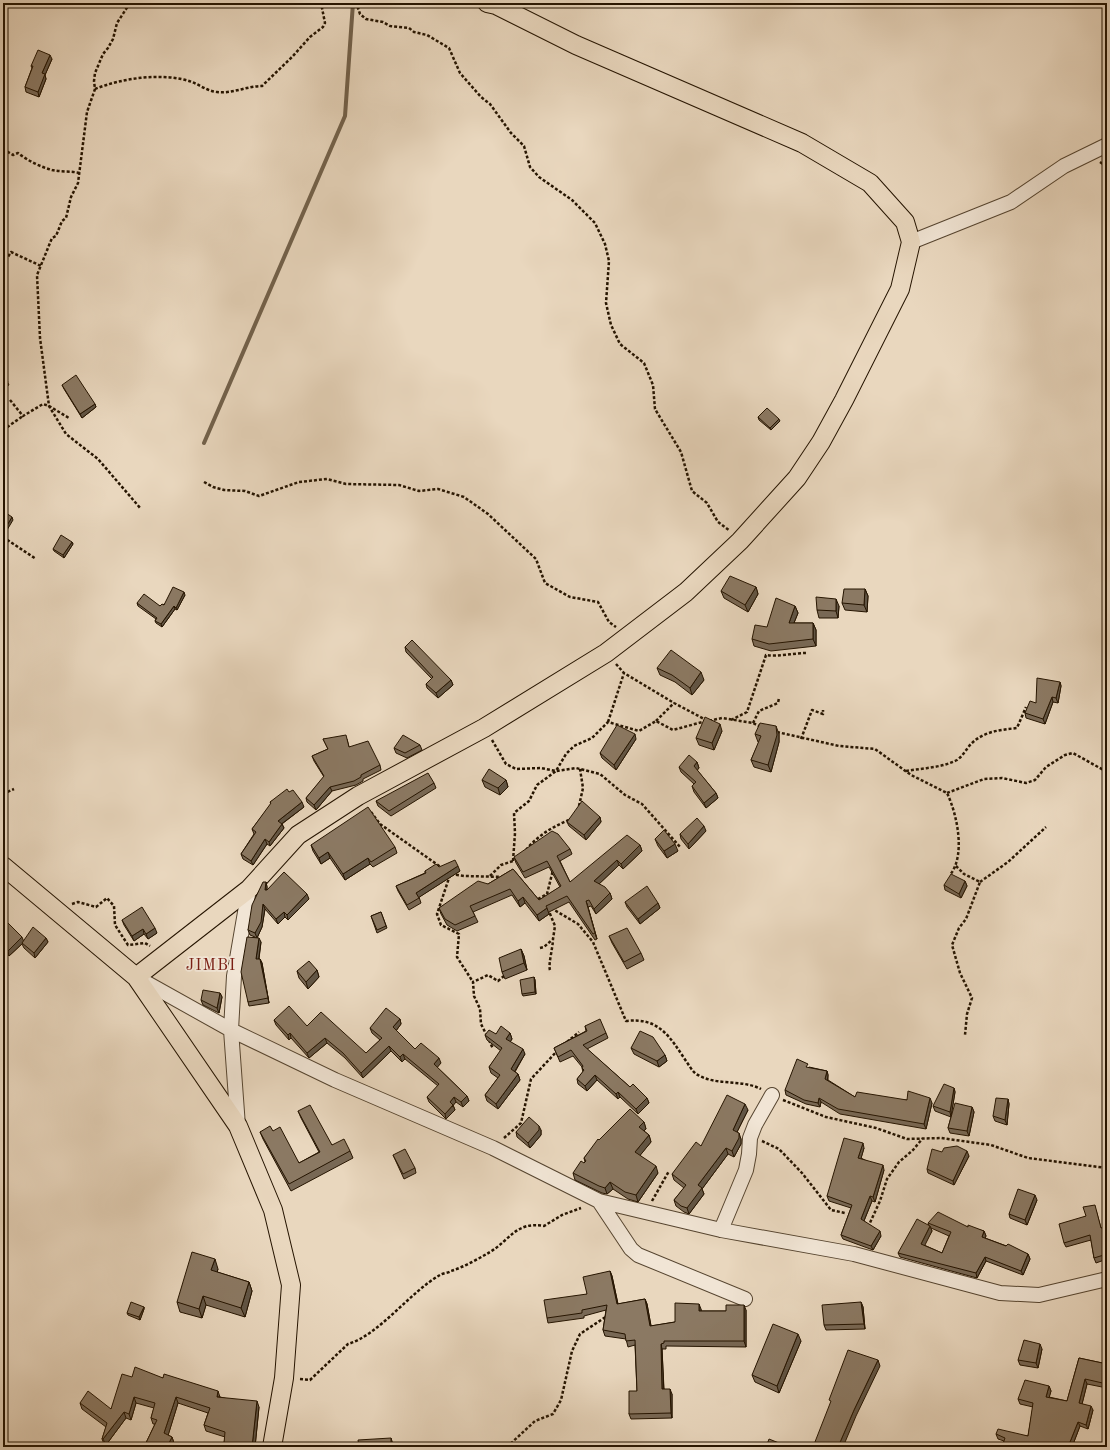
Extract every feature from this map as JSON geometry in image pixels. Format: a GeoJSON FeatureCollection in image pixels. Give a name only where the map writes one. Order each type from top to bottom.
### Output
{"type":"FeatureCollection","features":[{"type":"Feature","properties":{"kind":"main road"},"geometry":{"type":"LineString","coordinates":[[136,977],[249,889],[298,835],[358,796],[484,728],[606,654],[686,592],[740,541],[797,478],[821,442],[900,289],[911,242],[905,222],[870,183],[802,144],[576,45],[496,5],[487,3]]}},
{"type":"Feature","properties":{"kind":"main road"},"geometry":{"type":"LineString","coordinates":[[3,866],[59,911],[136,977],[238,1126],[273,1210],[291,1285],[284,1378],[272,1447]]}},
{"type":"Feature","properties":{"kind":"street"},"geometry":{"type":"LineString","coordinates":[[911,242],[1011,202],[1064,166],[1107,145]]}},
{"type":"Feature","properties":{"kind":"street"},"geometry":{"type":"LineString","coordinates":[[238,1126],[231,1030],[234,976],[249,889]]}},
{"type":"Feature","properties":{"kind":"street"},"geometry":{"type":"LineString","coordinates":[[136,977],[231,1030],[335,1080],[493,1148],[599,1201],[646,1211],[720,1230],[854,1254],[1000,1292],[1039,1295],[1107,1279]]}},
{"type":"Feature","properties":{"kind":"street"},"geometry":{"type":"LineString","coordinates":[[720,1230],[746,1170],[750,1138],[755,1125],[772,1095]]}},
{"type":"Feature","properties":{"kind":"street"},"geometry":{"type":"LineString","coordinates":[[599,1201],[631,1249],[638,1255],[745,1299]]}},
{"type":"Feature","properties":{"kind":"path"},"geometry":{"type":"LineString","coordinates":[[130,3],[117,23],[113,39],[99,63],[94,77],[95,89],[87,112],[78,183],[72,197],[68,215],[62,221],[56,236],[52,238],[37,275],[40,338],[49,406],[66,434],[98,459],[141,509]]}},
{"type":"Feature","properties":{"kind":"path"},"geometry":{"type":"LineString","coordinates":[[95,89],[106,83],[120,80],[166,77],[192,82],[200,87],[219,92],[240,90],[251,86],[262,86],[310,37],[323,27],[325,23],[322,8],[326,3]]}},
{"type":"Feature","properties":{"kind":"path"},"geometry":{"type":"LineString","coordinates":[[362,3],[358,8],[360,14],[366,19],[383,22],[390,26],[409,28],[414,32],[427,35],[449,48],[460,73],[481,97],[490,104],[513,135],[524,146],[530,167],[572,200],[595,223],[605,244],[609,261],[606,303],[611,325],[620,344],[644,363],[653,385],[655,409],[681,452],[692,491],[707,503],[718,522],[740,541]]}},
{"type":"Feature","properties":{"kind":"path"},"geometry":{"type":"LineString","coordinates":[[3,149],[12,155],[18,153],[35,164],[52,170],[67,170],[80,174]]}},
{"type":"Feature","properties":{"kind":"path"},"geometry":{"type":"LineString","coordinates":[[3,265],[11,252],[41,266]]}},
{"type":"Feature","properties":{"kind":"path"},"geometry":{"type":"LineString","coordinates":[[10,400],[23,416]]}},
{"type":"Feature","properties":{"kind":"path"},"geometry":{"type":"LineString","coordinates":[[3,430],[43,404],[69,418]]}},
{"type":"Feature","properties":{"kind":"path"},"geometry":{"type":"LineString","coordinates":[[204,482],[213,487],[224,490],[245,491],[258,496],[299,482],[327,479],[346,484],[399,485],[419,491],[438,489],[464,497],[488,514],[536,559],[545,583],[570,597],[598,602],[609,622],[630,636]]}},
{"type":"Feature","properties":{"kind":"path"},"geometry":{"type":"LineString","coordinates":[[3,537],[36,559]]}},
{"type":"Feature","properties":{"kind":"path"},"geometry":{"type":"LineString","coordinates":[[731,720],[747,712],[766,655],[774,656],[807,653]]}},
{"type":"Feature","properties":{"kind":"path"},"geometry":{"type":"LineString","coordinates":[[606,654],[624,673],[674,703],[708,721]]}},
{"type":"Feature","properties":{"kind":"path"},"geometry":{"type":"LineString","coordinates":[[513,861],[515,833],[514,813],[529,801],[537,785],[556,771],[566,754],[574,746],[592,738],[608,722],[624,673]]}},
{"type":"Feature","properties":{"kind":"path"},"geometry":{"type":"LineString","coordinates":[[753,723],[759,711],[778,703],[779,698]]}},
{"type":"Feature","properties":{"kind":"path"},"geometry":{"type":"LineString","coordinates":[[608,722],[639,731],[656,721],[674,703]]}},
{"type":"Feature","properties":{"kind":"path"},"geometry":{"type":"LineString","coordinates":[[905,771],[936,767],[958,759],[980,736],[1002,729],[1017,728],[1026,707]]}},
{"type":"Feature","properties":{"kind":"path"},"geometry":{"type":"LineString","coordinates":[[801,739],[812,710],[823,714],[823,710]]}},
{"type":"Feature","properties":{"kind":"path"},"geometry":{"type":"LineString","coordinates":[[656,721],[673,730],[722,718],[753,723],[763,728]]}},
{"type":"Feature","properties":{"kind":"path"},"geometry":{"type":"LineString","coordinates":[[484,728],[506,764],[516,769],[541,768],[556,771],[580,769],[600,774],[625,795],[642,804],[681,848]]}},
{"type":"Feature","properties":{"kind":"path"},"geometry":{"type":"LineString","coordinates":[[776,732],[801,739],[854,748],[875,749],[905,771],[947,793],[954,808],[958,827],[958,858],[956,866],[947,880]]}},
{"type":"Feature","properties":{"kind":"path"},"geometry":{"type":"LineString","coordinates":[[947,793],[984,779],[1002,778],[1026,783],[1035,780],[1046,767],[1065,755],[1073,753],[1107,772]]}},
{"type":"Feature","properties":{"kind":"path"},"geometry":{"type":"LineString","coordinates":[[578,813],[583,788],[580,769]]}},
{"type":"Feature","properties":{"kind":"path"},"geometry":{"type":"LineString","coordinates":[[3,794],[14,789]]}},
{"type":"Feature","properties":{"kind":"path"},"geometry":{"type":"LineString","coordinates":[[358,796],[380,824],[450,874],[489,877],[510,876]]}},
{"type":"Feature","properties":{"kind":"path"},"geometry":{"type":"LineString","coordinates":[[524,852],[532,843],[554,826],[575,817]]}},
{"type":"Feature","properties":{"kind":"path"},"geometry":{"type":"LineString","coordinates":[[965,1035],[964,1028],[972,998],[960,973],[952,945],[958,928],[966,919],[980,882],[1008,862],[1046,827]]}},
{"type":"Feature","properties":{"kind":"path"},"geometry":{"type":"LineString","coordinates":[[489,877],[501,865],[516,859]]}},
{"type":"Feature","properties":{"kind":"path"},"geometry":{"type":"LineString","coordinates":[[538,899],[548,894],[554,864]]}},
{"type":"Feature","properties":{"kind":"path"},"geometry":{"type":"LineString","coordinates":[[956,866],[964,874],[980,882]]}},
{"type":"Feature","properties":{"kind":"path"},"geometry":{"type":"LineString","coordinates":[[450,874],[437,914],[441,925],[459,934],[457,957],[473,982],[474,996],[480,1009],[481,1024],[493,1049]]}},
{"type":"Feature","properties":{"kind":"path"},"geometry":{"type":"LineString","coordinates":[[532,895],[542,902]]}},
{"type":"Feature","properties":{"kind":"path"},"geometry":{"type":"LineString","coordinates":[[59,911],[66,905],[78,902],[96,907],[107,898],[114,906],[116,926],[128,944],[145,944],[160,952],[169,950]]}},
{"type":"Feature","properties":{"kind":"path"},"geometry":{"type":"LineString","coordinates":[[550,970],[548,966],[552,955],[554,926],[547,905],[563,917],[578,924],[593,942],[626,1021],[639,1019],[660,1027],[696,1074],[711,1080],[751,1084],[772,1095],[826,1117],[876,1128],[907,1139],[942,1138],[995,1146],[1028,1158],[1107,1168]]}},
{"type":"Feature","properties":{"kind":"path"},"geometry":{"type":"LineString","coordinates":[[540,948],[544,947],[553,939]]}},
{"type":"Feature","properties":{"kind":"path"},"geometry":{"type":"LineString","coordinates":[[473,982],[488,975],[498,981],[504,976]]}},
{"type":"Feature","properties":{"kind":"path"},"geometry":{"type":"LineString","coordinates":[[493,1148],[521,1123],[531,1079],[551,1056],[579,1032]]}},
{"type":"Feature","properties":{"kind":"path"},"geometry":{"type":"LineString","coordinates":[[755,1125],[760,1140],[779,1149],[802,1173],[831,1210],[845,1213]]}},
{"type":"Feature","properties":{"kind":"path"},"geometry":{"type":"LineString","coordinates":[[867,1228],[880,1200],[887,1178],[899,1162],[913,1150],[923,1138]]}},
{"type":"Feature","properties":{"kind":"path"},"geometry":{"type":"LineString","coordinates":[[646,1211],[669,1171]]}},
{"type":"Feature","properties":{"kind":"path"},"geometry":{"type":"LineString","coordinates":[[284,1378],[310,1380],[348,1344],[356,1342],[380,1325],[405,1302],[440,1275],[452,1271],[490,1252],[522,1227],[532,1224],[544,1226],[562,1215],[599,1201]]}},
{"type":"Feature","properties":{"kind":"path"},"geometry":{"type":"LineString","coordinates":[[507,1447],[535,1421],[553,1414],[560,1400],[572,1351],[580,1334],[612,1312]]}},
{"type":"Feature","properties":{"kind":"building"},"geometry":{"type":"Polygon","coordinates":[[[38,50],[50,55],[42,73],[45,74],[38,92],[25,87],[33,66],[31,66],[38,50]]]}},
{"type":"Feature","properties":{"kind":"building"},"geometry":{"type":"Polygon","coordinates":[[[3,373],[8,382],[3,385],[3,373]]]}},
{"type":"Feature","properties":{"kind":"building"},"geometry":{"type":"Polygon","coordinates":[[[76,375],[95,404],[80,414],[62,385],[76,375]]]}},
{"type":"Feature","properties":{"kind":"building"},"geometry":{"type":"Polygon","coordinates":[[[767,408],[779,419],[770,428],[758,417],[767,408]]]}},
{"type":"Feature","properties":{"kind":"building"},"geometry":{"type":"Polygon","coordinates":[[[3,511],[12,517],[6,527],[3,525],[3,511]]]}},
{"type":"Feature","properties":{"kind":"building"},"geometry":{"type":"Polygon","coordinates":[[[61,535],[72,542],[63,555],[53,549],[61,535]]]}},
{"type":"Feature","properties":{"kind":"building"},"geometry":{"type":"Polygon","coordinates":[[[730,576],[756,587],[745,605],[721,591],[730,576]]]}},
{"type":"Feature","properties":{"kind":"building"},"geometry":{"type":"Polygon","coordinates":[[[173,587],[184,592],[176,608],[174,606],[161,624],[155,621],[157,618],[137,603],[144,594],[160,606],[162,604],[164,605],[173,587]]]}},
{"type":"Feature","properties":{"kind":"building"},"geometry":{"type":"Polygon","coordinates":[[[844,589],[865,589],[864,605],[842,603],[844,589]]]}},
{"type":"Feature","properties":{"kind":"building"},"geometry":{"type":"Polygon","coordinates":[[[816,597],[836,599],[836,611],[817,610],[816,597]]]}},
{"type":"Feature","properties":{"kind":"building"},"geometry":{"type":"Polygon","coordinates":[[[776,598],[795,606],[789,623],[813,623],[813,639],[769,644],[752,639],[755,625],[767,627],[776,598]]]}},
{"type":"Feature","properties":{"kind":"building"},"geometry":{"type":"Polygon","coordinates":[[[412,640],[451,680],[436,693],[426,684],[433,677],[405,647],[412,640]]]}},
{"type":"Feature","properties":{"kind":"building"},"geometry":{"type":"Polygon","coordinates":[[[671,650],[701,672],[690,688],[672,675],[657,668],[671,650]]]}},
{"type":"Feature","properties":{"kind":"building"},"geometry":{"type":"Polygon","coordinates":[[[1037,678],[1060,682],[1056,698],[1052,697],[1043,719],[1025,713],[1030,701],[1036,703],[1037,678]]]}},
{"type":"Feature","properties":{"kind":"building"},"geometry":{"type":"Polygon","coordinates":[[[705,717],[720,724],[712,743],[696,738],[705,717]]]}},
{"type":"Feature","properties":{"kind":"building"},"geometry":{"type":"Polygon","coordinates":[[[760,723],[776,726],[777,735],[768,765],[751,760],[761,736],[755,734],[760,723]]]}},
{"type":"Feature","properties":{"kind":"building"},"geometry":{"type":"Polygon","coordinates":[[[617,725],[635,734],[614,765],[600,753],[617,725]]]}},
{"type":"Feature","properties":{"kind":"building"},"geometry":{"type":"Polygon","coordinates":[[[346,735],[349,747],[368,741],[380,765],[361,775],[361,777],[354,781],[330,787],[314,805],[306,798],[324,776],[312,756],[328,749],[323,739],[346,735]]]}},
{"type":"Feature","properties":{"kind":"building"},"geometry":{"type":"Polygon","coordinates":[[[403,735],[420,745],[405,753],[394,748],[403,735]]]}},
{"type":"Feature","properties":{"kind":"building"},"geometry":{"type":"Polygon","coordinates":[[[689,755],[697,762],[694,766],[716,793],[704,803],[692,786],[696,782],[679,767],[689,755]]]}},
{"type":"Feature","properties":{"kind":"building"},"geometry":{"type":"Polygon","coordinates":[[[489,769],[506,780],[498,788],[482,780],[489,769]]]}},
{"type":"Feature","properties":{"kind":"building"},"geometry":{"type":"Polygon","coordinates":[[[428,773],[434,783],[389,811],[376,801],[428,773]]]}},
{"type":"Feature","properties":{"kind":"building"},"geometry":{"type":"Polygon","coordinates":[[[287,789],[289,792],[293,790],[302,802],[278,821],[282,824],[269,842],[265,839],[251,861],[241,854],[256,832],[252,829],[271,803],[270,802],[287,789]]]}},
{"type":"Feature","properties":{"kind":"building"},"geometry":{"type":"Polygon","coordinates":[[[582,801],[600,817],[584,835],[567,822],[582,801]]]}},
{"type":"Feature","properties":{"kind":"building"},"geometry":{"type":"Polygon","coordinates":[[[368,807],[395,847],[371,862],[368,858],[343,874],[328,852],[319,858],[311,845],[368,807]]]}},
{"type":"Feature","properties":{"kind":"building"},"geometry":{"type":"Polygon","coordinates":[[[697,818],[704,826],[688,844],[680,834],[697,818]]]}},
{"type":"Feature","properties":{"kind":"building"},"geometry":{"type":"Polygon","coordinates":[[[664,830],[675,844],[664,851],[655,839],[664,830]]]}},
{"type":"Feature","properties":{"kind":"building"},"geometry":{"type":"Polygon","coordinates":[[[552,831],[558,834],[570,849],[557,856],[570,882],[627,835],[640,845],[621,864],[617,860],[594,881],[605,887],[610,893],[594,909],[589,900],[586,901],[595,933],[593,934],[567,896],[546,906],[547,908],[537,915],[523,897],[518,901],[510,889],[470,906],[475,916],[455,925],[445,919],[439,908],[478,881],[488,884],[513,869],[539,900],[561,886],[547,861],[523,872],[514,857],[552,831]]]}},
{"type":"Feature","properties":{"kind":"building"},"geometry":{"type":"Polygon","coordinates":[[[455,860],[458,866],[416,893],[419,898],[407,905],[396,886],[426,873],[425,871],[436,864],[439,867],[455,860]]]}},
{"type":"Feature","properties":{"kind":"building"},"geometry":{"type":"Polygon","coordinates":[[[284,872],[307,894],[287,915],[284,912],[276,919],[263,904],[261,922],[255,933],[248,930],[252,905],[263,882],[266,882],[265,890],[267,890],[284,872]]]}},
{"type":"Feature","properties":{"kind":"building"},"geometry":{"type":"Polygon","coordinates":[[[951,874],[965,881],[959,894],[944,885],[951,874]]]}},
{"type":"Feature","properties":{"kind":"building"},"geometry":{"type":"Polygon","coordinates":[[[647,886],[658,903],[638,919],[625,902],[647,886]]]}},
{"type":"Feature","properties":{"kind":"building"},"geometry":{"type":"Polygon","coordinates":[[[142,907],[155,928],[146,934],[143,929],[132,936],[122,920],[142,907]]]}},
{"type":"Feature","properties":{"kind":"building"},"geometry":{"type":"Polygon","coordinates":[[[381,912],[386,926],[377,930],[371,916],[381,912]]]}},
{"type":"Feature","properties":{"kind":"building"},"geometry":{"type":"Polygon","coordinates":[[[4,919],[22,937],[8,951],[3,946],[4,919]]]}},
{"type":"Feature","properties":{"kind":"building"},"geometry":{"type":"Polygon","coordinates":[[[33,927],[46,938],[34,953],[22,943],[33,927]]]}},
{"type":"Feature","properties":{"kind":"building"},"geometry":{"type":"Polygon","coordinates":[[[627,928],[641,953],[624,962],[609,936],[627,928]]]}},
{"type":"Feature","properties":{"kind":"building"},"geometry":{"type":"Polygon","coordinates":[[[247,937],[259,938],[256,959],[260,959],[268,998],[248,1002],[241,972],[247,937]]]}},
{"type":"Feature","properties":{"kind":"building"},"geometry":{"type":"Polygon","coordinates":[[[521,949],[524,963],[502,972],[499,958],[521,949]]]}},
{"type":"Feature","properties":{"kind":"building"},"geometry":{"type":"Polygon","coordinates":[[[309,961],[317,970],[306,982],[297,971],[309,961]]]}},
{"type":"Feature","properties":{"kind":"building"},"geometry":{"type":"Polygon","coordinates":[[[534,977],[535,992],[522,994],[520,980],[534,977]]]}},
{"type":"Feature","properties":{"kind":"building"},"geometry":{"type":"Polygon","coordinates":[[[203,990],[220,993],[217,1008],[201,1000],[203,990]]]}},
{"type":"Feature","properties":{"kind":"building"},"geometry":{"type":"Polygon","coordinates":[[[289,1006],[307,1026],[321,1012],[366,1053],[382,1038],[370,1028],[386,1008],[400,1019],[393,1027],[415,1049],[421,1043],[439,1058],[434,1064],[467,1096],[461,1102],[454,1097],[450,1102],[453,1105],[445,1114],[427,1097],[439,1084],[403,1054],[400,1057],[389,1046],[361,1073],[343,1053],[325,1038],[307,1053],[290,1033],[288,1035],[274,1020],[289,1006]]]}},
{"type":"Feature","properties":{"kind":"building"},"geometry":{"type":"Polygon","coordinates":[[[600,1019],[606,1033],[583,1045],[630,1087],[633,1084],[647,1098],[636,1109],[618,1092],[616,1094],[595,1075],[585,1086],[577,1079],[584,1070],[582,1068],[583,1066],[571,1050],[558,1057],[554,1048],[587,1031],[585,1026],[600,1019]]]}},
{"type":"Feature","properties":{"kind":"building"},"geometry":{"type":"Polygon","coordinates":[[[501,1026],[510,1033],[506,1039],[523,1049],[511,1069],[518,1074],[496,1104],[485,1095],[500,1075],[489,1067],[502,1048],[485,1035],[489,1030],[496,1034],[501,1026]]]}},
{"type":"Feature","properties":{"kind":"building"},"geometry":{"type":"Polygon","coordinates":[[[640,1031],[653,1037],[665,1055],[657,1061],[631,1048],[640,1031]]]}},
{"type":"Feature","properties":{"kind":"building"},"geometry":{"type":"Polygon","coordinates":[[[797,1059],[808,1064],[806,1067],[827,1071],[825,1079],[855,1097],[857,1092],[907,1100],[908,1091],[930,1098],[924,1124],[838,1109],[819,1098],[818,1103],[804,1100],[785,1090],[797,1059]]]}},
{"type":"Feature","properties":{"kind":"building"},"geometry":{"type":"Polygon","coordinates":[[[944,1084],[954,1088],[950,1112],[933,1106],[944,1084]]]}},
{"type":"Feature","properties":{"kind":"building"},"geometry":{"type":"Polygon","coordinates":[[[727,1095],[745,1104],[733,1130],[739,1133],[739,1138],[732,1151],[726,1148],[698,1185],[702,1188],[687,1208],[681,1206],[674,1200],[686,1185],[672,1174],[696,1142],[701,1146],[727,1095]]]}},
{"type":"Feature","properties":{"kind":"building"},"geometry":{"type":"Polygon","coordinates":[[[996,1098],[1008,1099],[1005,1120],[993,1116],[996,1098]]]}},
{"type":"Feature","properties":{"kind":"building"},"geometry":{"type":"Polygon","coordinates":[[[955,1103],[972,1107],[967,1131],[948,1128],[955,1103]]]}},
{"type":"Feature","properties":{"kind":"building"},"geometry":{"type":"Polygon","coordinates":[[[310,1105],[332,1145],[344,1139],[350,1151],[289,1184],[260,1132],[270,1126],[273,1131],[280,1127],[299,1163],[320,1152],[298,1111],[310,1105]]]}},
{"type":"Feature","properties":{"kind":"building"},"geometry":{"type":"Polygon","coordinates":[[[630,1109],[644,1122],[639,1127],[649,1135],[635,1152],[656,1166],[636,1195],[625,1192],[610,1182],[605,1188],[599,1186],[573,1173],[581,1161],[584,1163],[586,1161],[584,1158],[598,1139],[599,1140],[630,1109]]]}},
{"type":"Feature","properties":{"kind":"building"},"geometry":{"type":"Polygon","coordinates":[[[529,1117],[539,1126],[539,1130],[528,1143],[516,1132],[529,1117]]]}},
{"type":"Feature","properties":{"kind":"building"},"geometry":{"type":"Polygon","coordinates":[[[844,1138],[863,1143],[858,1158],[883,1165],[873,1197],[870,1196],[861,1219],[880,1231],[871,1246],[841,1235],[852,1205],[827,1196],[844,1138]]]}},
{"type":"Feature","properties":{"kind":"building"},"geometry":{"type":"Polygon","coordinates":[[[957,1146],[967,1151],[953,1181],[927,1169],[932,1149],[942,1152],[944,1148],[957,1146]]]}},
{"type":"Feature","properties":{"kind":"building"},"geometry":{"type":"Polygon","coordinates":[[[405,1149],[415,1168],[403,1174],[393,1155],[405,1149]]]}},
{"type":"Feature","properties":{"kind":"building"},"geometry":{"type":"Polygon","coordinates":[[[1018,1189],[1035,1195],[1025,1220],[1009,1214],[1018,1189]]]}},
{"type":"Feature","properties":{"kind":"building"},"geometry":{"type":"Polygon","coordinates":[[[1095,1205],[1101,1228],[1107,1227],[1107,1254],[1094,1258],[1090,1235],[1064,1243],[1059,1224],[1086,1216],[1083,1207],[1095,1205]]]}},
{"type":"Feature","properties":{"kind":"building"},"geometry":{"type":"Polygon","coordinates":[[[938,1212],[968,1227],[968,1225],[984,1231],[982,1237],[1006,1246],[1008,1244],[1028,1254],[1021,1271],[985,1257],[976,1273],[898,1253],[917,1219],[930,1226],[921,1244],[942,1253],[951,1232],[928,1223],[938,1212]]]}},
{"type":"Feature","properties":{"kind":"building"},"geometry":{"type":"Polygon","coordinates":[[[192,1252],[215,1259],[211,1270],[249,1282],[241,1308],[203,1296],[199,1309],[177,1302],[192,1252]]]}},
{"type":"Feature","properties":{"kind":"building"},"geometry":{"type":"Polygon","coordinates":[[[610,1271],[617,1304],[645,1299],[650,1326],[675,1322],[675,1303],[699,1304],[699,1311],[726,1311],[726,1305],[744,1305],[744,1341],[664,1341],[664,1343],[661,1344],[662,1389],[670,1389],[671,1413],[629,1414],[629,1391],[637,1391],[635,1340],[626,1341],[625,1334],[603,1330],[607,1305],[582,1310],[582,1313],[547,1318],[544,1300],[587,1294],[583,1277],[610,1271]]]}},
{"type":"Feature","properties":{"kind":"building"},"geometry":{"type":"Polygon","coordinates":[[[131,1302],[144,1307],[139,1317],[127,1313],[131,1302]]]}},
{"type":"Feature","properties":{"kind":"building"},"geometry":{"type":"Polygon","coordinates":[[[861,1302],[864,1324],[824,1325],[822,1305],[861,1302]]]}},
{"type":"Feature","properties":{"kind":"building"},"geometry":{"type":"Polygon","coordinates":[[[773,1324],[798,1334],[777,1386],[752,1375],[773,1324]]]}},
{"type":"Feature","properties":{"kind":"building"},"geometry":{"type":"Polygon","coordinates":[[[1024,1340],[1040,1344],[1036,1363],[1018,1360],[1024,1340]]]}},
{"type":"Feature","properties":{"kind":"building"},"geometry":{"type":"Polygon","coordinates":[[[848,1350],[878,1360],[838,1447],[813,1447],[831,1401],[829,1400],[848,1350]]]}},
{"type":"Feature","properties":{"kind":"building"},"geometry":{"type":"Polygon","coordinates":[[[1079,1358],[1107,1364],[1107,1384],[1085,1379],[1079,1403],[1091,1406],[1086,1425],[1078,1422],[1068,1447],[1014,1447],[1003,1444],[1005,1438],[996,1434],[998,1429],[1028,1436],[1033,1403],[1018,1399],[1025,1380],[1049,1386],[1046,1397],[1067,1401],[1079,1358]]]}},
{"type":"Feature","properties":{"kind":"building"},"geometry":{"type":"Polygon","coordinates":[[[135,1367],[163,1378],[164,1374],[218,1391],[217,1397],[257,1401],[252,1447],[224,1443],[225,1432],[204,1425],[210,1408],[176,1397],[164,1433],[172,1437],[167,1447],[144,1447],[157,1420],[151,1418],[155,1403],[134,1397],[129,1414],[124,1412],[102,1439],[107,1423],[80,1403],[88,1391],[111,1409],[122,1374],[132,1377],[135,1367]]]}},
{"type":"Feature","properties":{"kind":"building"},"geometry":{"type":"Polygon","coordinates":[[[391,1438],[391,1447],[359,1447],[358,1440],[391,1438]]]}},
{"type":"Feature","properties":{"kind":"building"},"geometry":{"type":"Polygon","coordinates":[[[769,1439],[789,1447],[766,1447],[769,1439]]]}},
{"type":"Feature","properties":{"kind":"waterway"},"geometry":{"type":"LineString","coordinates":[[204,443],[345,116],[353,3]]}},
{"type":"Feature","properties":{"kind":"district","name":"JIMBI"},"geometry":{"type":"Point","coordinates":[211,964]}}]}
